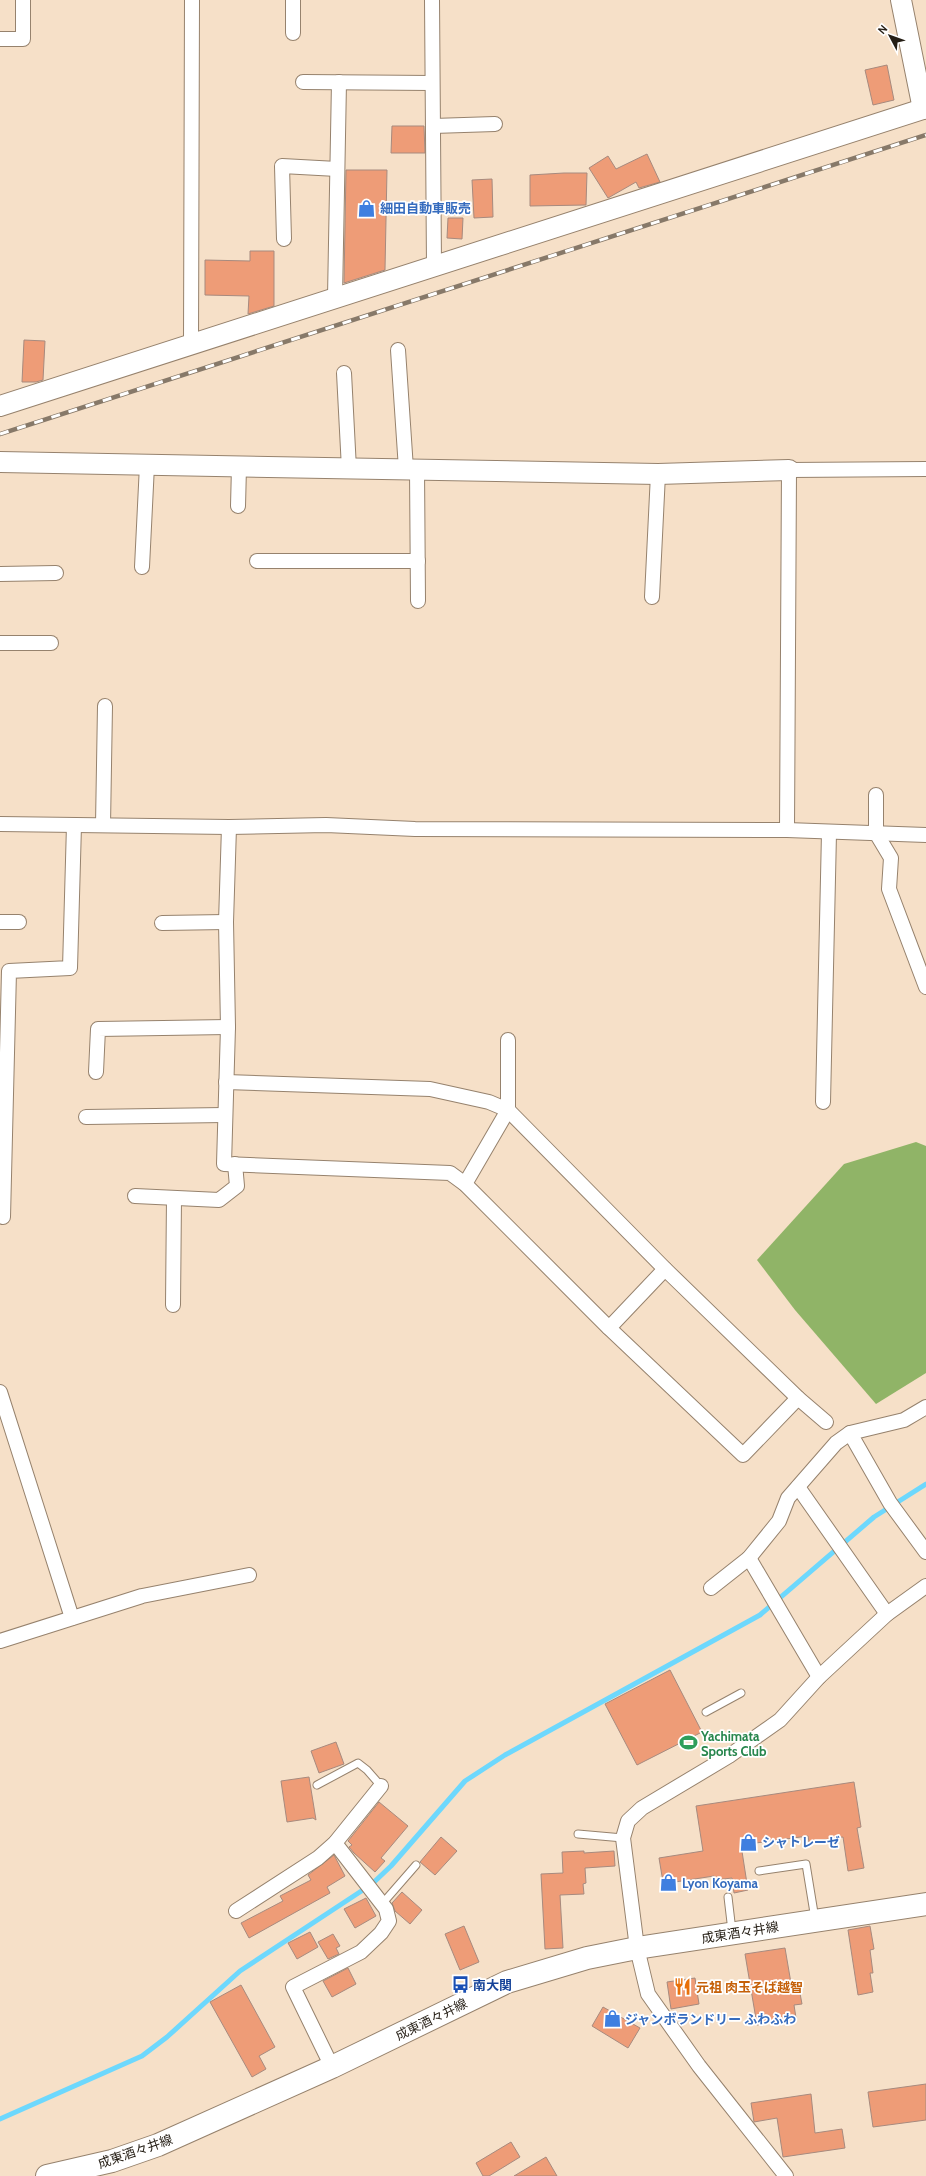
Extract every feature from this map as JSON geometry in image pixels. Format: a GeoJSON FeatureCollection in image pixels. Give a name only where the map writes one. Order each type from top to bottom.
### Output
{"type":"FeatureCollection","features":[{"type":"Feature","properties":{"kind":"main road","name":"成東酒々井線"},"geometry":{"type":"LineString","coordinates":[[47,2176],[112,2161],[158,2145],[332,2067],[507,1982],[587,1958],[637,1948],[926,1904]]}},
{"type":"Feature","properties":{"kind":"street"},"geometry":{"type":"LineString","coordinates":[[0,39],[23,39],[24,0]]}},
{"type":"Feature","properties":{"kind":"street"},"geometry":{"type":"LineString","coordinates":[[191,344],[192,0]]}},
{"type":"Feature","properties":{"kind":"street"},"geometry":{"type":"LineString","coordinates":[[293,0],[293,33]]}},
{"type":"Feature","properties":{"kind":"street"},"geometry":{"type":"LineString","coordinates":[[432,0],[434,266]]}},
{"type":"Feature","properties":{"kind":"street"},"geometry":{"type":"LineString","coordinates":[[0,406],[335,297],[924,109],[901,0]]}},
{"type":"Feature","properties":{"kind":"street"},"geometry":{"type":"LineString","coordinates":[[303,82],[432,84]]}},
{"type":"Feature","properties":{"kind":"street"},"geometry":{"type":"LineString","coordinates":[[335,297],[339,82]]}},
{"type":"Feature","properties":{"kind":"street"},"geometry":{"type":"LineString","coordinates":[[433,126],[495,124]]}},
{"type":"Feature","properties":{"kind":"street"},"geometry":{"type":"LineString","coordinates":[[284,240],[282,166],[337,169]]}},
{"type":"Feature","properties":{"kind":"street"},"geometry":{"type":"LineString","coordinates":[[398,350],[412,469],[418,561],[418,601]]}},
{"type":"Feature","properties":{"kind":"street"},"geometry":{"type":"LineString","coordinates":[[344,373],[348,469]]}},
{"type":"Feature","properties":{"kind":"street"},"geometry":{"type":"LineString","coordinates":[[0,462],[658,474],[789,470],[926,469]]}},
{"type":"Feature","properties":{"kind":"street"},"geometry":{"type":"LineString","coordinates":[[142,567],[147,465]]}},
{"type":"Feature","properties":{"kind":"street"},"geometry":{"type":"LineString","coordinates":[[238,506],[239,467]]}},
{"type":"Feature","properties":{"kind":"street"},"geometry":{"type":"LineString","coordinates":[[787,830],[789,470]]}},
{"type":"Feature","properties":{"kind":"street"},"geometry":{"type":"LineString","coordinates":[[652,597],[658,474]]}},
{"type":"Feature","properties":{"kind":"street"},"geometry":{"type":"LineString","coordinates":[[257,562],[418,561]]}},
{"type":"Feature","properties":{"kind":"street"},"geometry":{"type":"LineString","coordinates":[[0,574],[56,573]]}},
{"type":"Feature","properties":{"kind":"street"},"geometry":{"type":"LineString","coordinates":[[0,643],[51,643]]}},
{"type":"Feature","properties":{"kind":"street"},"geometry":{"type":"LineString","coordinates":[[103,825],[105,706]]}},
{"type":"Feature","properties":{"kind":"street"},"geometry":{"type":"LineString","coordinates":[[876,795],[876,833],[891,858],[889,888],[926,987]]}},
{"type":"Feature","properties":{"kind":"street"},"geometry":{"type":"LineString","coordinates":[[0,824],[230,828],[326,825],[415,829],[787,830],[829,833],[926,835]]}},
{"type":"Feature","properties":{"kind":"street"},"geometry":{"type":"LineString","coordinates":[[3,1217],[3,1089],[9,971],[70,968],[74,825]]}},
{"type":"Feature","properties":{"kind":"street"},"geometry":{"type":"LineString","coordinates":[[230,828],[226,922],[228,1027],[224,1115],[224,1164],[450,1173],[465,1184],[609,1328],[743,1455],[798,1398]]}},
{"type":"Feature","properties":{"kind":"street"},"geometry":{"type":"LineString","coordinates":[[823,1102],[829,833]]}},
{"type":"Feature","properties":{"kind":"street"},"geometry":{"type":"LineString","coordinates":[[0,922],[18,922]]}},
{"type":"Feature","properties":{"kind":"street"},"geometry":{"type":"LineString","coordinates":[[162,923],[226,922]]}},
{"type":"Feature","properties":{"kind":"street"},"geometry":{"type":"LineString","coordinates":[[96,1072],[98,1029],[228,1027]]}},
{"type":"Feature","properties":{"kind":"street"},"geometry":{"type":"LineString","coordinates":[[465,1184],[508,1110],[508,1040]]}},
{"type":"Feature","properties":{"kind":"street"},"geometry":{"type":"LineString","coordinates":[[226,1082],[430,1089],[489,1102],[508,1110],[665,1269],[798,1398],[826,1422]]}},
{"type":"Feature","properties":{"kind":"street"},"geometry":{"type":"LineString","coordinates":[[86,1116],[224,1115]]}},
{"type":"Feature","properties":{"kind":"street"},"geometry":{"type":"LineString","coordinates":[[135,1196],[219,1200],[237,1186],[235,1164]]}},
{"type":"Feature","properties":{"kind":"street"},"geometry":{"type":"LineString","coordinates":[[173,1305],[174,1198]]}},
{"type":"Feature","properties":{"kind":"street"},"geometry":{"type":"LineString","coordinates":[[609,1328],[665,1269]]}},
{"type":"Feature","properties":{"kind":"street"},"geometry":{"type":"LineString","coordinates":[[0,1392],[72,1618]]}},
{"type":"Feature","properties":{"kind":"street"},"geometry":{"type":"LineString","coordinates":[[711,1588],[749,1558],[779,1521],[788,1498],[836,1443],[850,1433],[904,1420],[926,1407]]}},
{"type":"Feature","properties":{"kind":"street"},"geometry":{"type":"LineString","coordinates":[[850,1433],[890,1503],[926,1552]]}},
{"type":"Feature","properties":{"kind":"street"},"geometry":{"type":"LineString","coordinates":[[798,1487],[887,1614]]}},
{"type":"Feature","properties":{"kind":"street"},"geometry":{"type":"LineString","coordinates":[[749,1558],[819,1677]]}},
{"type":"Feature","properties":{"kind":"street"},"geometry":{"type":"LineString","coordinates":[[0,1641],[142,1596],[249,1575]]}},
{"type":"Feature","properties":{"kind":"street"},"geometry":{"type":"LineString","coordinates":[[786,2176],[699,2066],[648,1994],[637,1948],[622,1838],[628,1821],[642,1808],[728,1756],[780,1720],[819,1677],[887,1614],[926,1586]]}},
{"type":"Feature","properties":{"kind":"street"},"geometry":{"type":"LineString","coordinates":[[236,1911],[318,1858],[335,1843],[381,1786]]}},
{"type":"Feature","properties":{"kind":"street"},"geometry":{"type":"LineString","coordinates":[[332,2067],[294,1987],[361,1952],[381,1933],[389,1921],[386,1909],[335,1843]]}},
{"type":"Feature","properties":{"kind":"lane"},"geometry":{"type":"LineString","coordinates":[[706,1712],[741,1693]]}},
{"type":"Feature","properties":{"kind":"lane"},"geometry":{"type":"LineString","coordinates":[[317,1786],[358,1763],[367,1770],[381,1786]]}},
{"type":"Feature","properties":{"kind":"lane"},"geometry":{"type":"LineString","coordinates":[[578,1834],[622,1838]]}},
{"type":"Feature","properties":{"kind":"lane"},"geometry":{"type":"LineString","coordinates":[[758,1871],[806,1864],[815,1921]]}},
{"type":"Feature","properties":{"kind":"lane"},"geometry":{"type":"LineString","coordinates":[[382,1904],[416,1865]]}},
{"type":"Feature","properties":{"kind":"lane"},"geometry":{"type":"LineString","coordinates":[[728,1897],[732,1933]]}},
{"type":"Feature","properties":{"kind":"green space"},"geometry":{"type":"Polygon","coordinates":[[[916,1142],[926,1146],[926,1373],[876,1404],[795,1310],[757,1260],[844,1164],[916,1142]]]}},
{"type":"Feature","properties":{"kind":"building"},"geometry":{"type":"Polygon","coordinates":[[[887,65],[894,100],[873,105],[865,70],[887,65]]]}},
{"type":"Feature","properties":{"kind":"building"},"geometry":{"type":"Polygon","coordinates":[[[392,126],[424,126],[425,153],[391,153],[392,126]]]}},
{"type":"Feature","properties":{"kind":"building"},"geometry":{"type":"Polygon","coordinates":[[[647,154],[660,182],[639,188],[636,182],[608,198],[589,168],[608,156],[616,169],[647,154]]]}},
{"type":"Feature","properties":{"kind":"building"},"geometry":{"type":"Polygon","coordinates":[[[346,170],[387,170],[385,270],[344,283],[346,170]]]}},
{"type":"Feature","properties":{"kind":"building"},"geometry":{"type":"Polygon","coordinates":[[[587,173],[586,205],[530,206],[530,175],[587,173]]]}},
{"type":"Feature","properties":{"kind":"building"},"geometry":{"type":"Polygon","coordinates":[[[492,179],[493,217],[474,218],[472,180],[492,179]]]}},
{"type":"Feature","properties":{"kind":"building"},"geometry":{"type":"Polygon","coordinates":[[[448,218],[463,218],[462,239],[447,238],[448,218]]]}},
{"type":"Feature","properties":{"kind":"building"},"geometry":{"type":"Polygon","coordinates":[[[250,251],[274,251],[274,306],[248,314],[249,296],[205,295],[205,260],[250,261],[250,251]]]}},
{"type":"Feature","properties":{"kind":"building"},"geometry":{"type":"Polygon","coordinates":[[[24,340],[45,341],[43,380],[36,382],[22,382],[24,340]]]}},
{"type":"Feature","properties":{"kind":"building"},"geometry":{"type":"Polygon","coordinates":[[[670,1670],[702,1732],[637,1765],[605,1704],[670,1670]]]}},
{"type":"Feature","properties":{"kind":"building"},"geometry":{"type":"Polygon","coordinates":[[[336,1742],[344,1764],[319,1773],[311,1751],[336,1742]]]}},
{"type":"Feature","properties":{"kind":"building"},"geometry":{"type":"Polygon","coordinates":[[[309,1777],[316,1820],[313,1818],[287,1822],[281,1781],[309,1777]]]}},
{"type":"Feature","properties":{"kind":"building"},"geometry":{"type":"Polygon","coordinates":[[[854,1782],[861,1827],[857,1828],[864,1868],[848,1871],[843,1837],[809,1842],[808,1836],[741,1845],[748,1890],[734,1893],[732,1878],[715,1880],[714,1876],[675,1882],[676,1886],[664,1888],[659,1858],[703,1851],[696,1806],[854,1782]]]}},
{"type":"Feature","properties":{"kind":"building"},"geometry":{"type":"Polygon","coordinates":[[[379,1802],[408,1826],[381,1858],[385,1861],[375,1872],[354,1853],[349,1847],[352,1845],[348,1841],[379,1802]]]}},
{"type":"Feature","properties":{"kind":"building"},"geometry":{"type":"Polygon","coordinates":[[[441,1837],[457,1851],[435,1875],[420,1862],[441,1837]]]}},
{"type":"Feature","properties":{"kind":"building"},"geometry":{"type":"Polygon","coordinates":[[[584,1851],[584,1853],[614,1851],[615,1866],[585,1868],[586,1883],[583,1884],[584,1894],[560,1895],[563,1948],[545,1949],[541,1874],[563,1873],[562,1852],[584,1851]]]}},
{"type":"Feature","properties":{"kind":"building"},"geometry":{"type":"Polygon","coordinates":[[[334,1855],[345,1876],[327,1887],[330,1893],[249,1938],[241,1923],[283,1901],[280,1896],[311,1880],[308,1875],[334,1855]]]}},
{"type":"Feature","properties":{"kind":"building"},"geometry":{"type":"Polygon","coordinates":[[[402,1892],[422,1910],[410,1924],[395,1911],[392,1903],[402,1892]]]}},
{"type":"Feature","properties":{"kind":"building"},"geometry":{"type":"Polygon","coordinates":[[[366,1898],[376,1916],[355,1928],[344,1909],[366,1898]]]}},
{"type":"Feature","properties":{"kind":"building"},"geometry":{"type":"Polygon","coordinates":[[[464,1926],[479,1962],[460,1970],[445,1934],[464,1926]]]}},
{"type":"Feature","properties":{"kind":"building"},"geometry":{"type":"Polygon","coordinates":[[[870,1926],[874,1949],[870,1950],[873,1973],[870,1973],[873,1992],[858,1995],[848,1930],[870,1926]]]}},
{"type":"Feature","properties":{"kind":"building"},"geometry":{"type":"Polygon","coordinates":[[[310,1932],[318,1947],[297,1959],[288,1943],[310,1932]]]}},
{"type":"Feature","properties":{"kind":"building"},"geometry":{"type":"Polygon","coordinates":[[[333,1934],[340,1946],[336,1948],[339,1954],[328,1959],[318,1942],[333,1934]]]}},
{"type":"Feature","properties":{"kind":"building"},"geometry":{"type":"Polygon","coordinates":[[[785,1948],[792,1989],[799,1988],[802,2004],[794,2005],[796,2018],[757,2025],[745,1954],[785,1948]]]}},
{"type":"Feature","properties":{"kind":"building"},"geometry":{"type":"Polygon","coordinates":[[[348,1968],[356,1984],[332,1997],[323,1981],[348,1968]]]}},
{"type":"Feature","properties":{"kind":"building"},"geometry":{"type":"Polygon","coordinates":[[[695,1978],[699,2004],[671,2009],[667,1982],[695,1978]]]}},
{"type":"Feature","properties":{"kind":"building"},"geometry":{"type":"Polygon","coordinates":[[[241,1985],[275,2047],[259,2056],[266,2069],[252,2077],[210,2002],[241,1985]]]}},
{"type":"Feature","properties":{"kind":"building"},"geometry":{"type":"Polygon","coordinates":[[[603,2007],[640,2028],[628,2048],[592,2026],[603,2007]]]}},
{"type":"Feature","properties":{"kind":"building"},"geometry":{"type":"Polygon","coordinates":[[[926,2084],[926,2120],[873,2127],[868,2092],[926,2084]]]}},
{"type":"Feature","properties":{"kind":"building"},"geometry":{"type":"Polygon","coordinates":[[[811,2094],[815,2133],[842,2129],[845,2148],[783,2157],[777,2118],[754,2122],[751,2103],[811,2094]]]}},
{"type":"Feature","properties":{"kind":"building"},"geometry":{"type":"Polygon","coordinates":[[[511,2142],[520,2157],[489,2176],[483,2176],[476,2163],[511,2142]]]}},
{"type":"Feature","properties":{"kind":"building"},"geometry":{"type":"Polygon","coordinates":[[[546,2157],[557,2176],[514,2176],[546,2157]]]}},
{"type":"Feature","properties":{"kind":"waterway"},"geometry":{"type":"LineString","coordinates":[[0,2119],[142,2056],[167,2037],[240,1971],[372,1884],[391,1866],[465,1781],[505,1755],[760,1615],[874,1517],[926,1484]]}},
{"type":"Feature","properties":{"kind":"railway"},"geometry":{"type":"LineString","coordinates":[[0,434],[926,135]]}},
{"type":"Feature","properties":{"kind":"place","name":"細田自動車販売"},"geometry":{"type":"Point","coordinates":[367,208]}},
{"type":"Feature","properties":{"kind":"place","name":"Yachimata Sports Club"},"geometry":{"type":"Point","coordinates":[688,1743]}},
{"type":"Feature","properties":{"kind":"place","name":"シャトレーゼ"},"geometry":{"type":"Point","coordinates":[749,1842]}},
{"type":"Feature","properties":{"kind":"place","name":"Lyon Koyama"},"geometry":{"type":"Point","coordinates":[669,1883]}},
{"type":"Feature","properties":{"kind":"place","name":"南大関"},"geometry":{"type":"Point","coordinates":[460,1985]}},
{"type":"Feature","properties":{"kind":"place","name":"元祖 肉玉そば越智"},"geometry":{"type":"Point","coordinates":[683,1987]}},
{"type":"Feature","properties":{"kind":"place","name":"ジャンボランドリー ふわふわ"},"geometry":{"type":"Point","coordinates":[612,2019]}}]}
